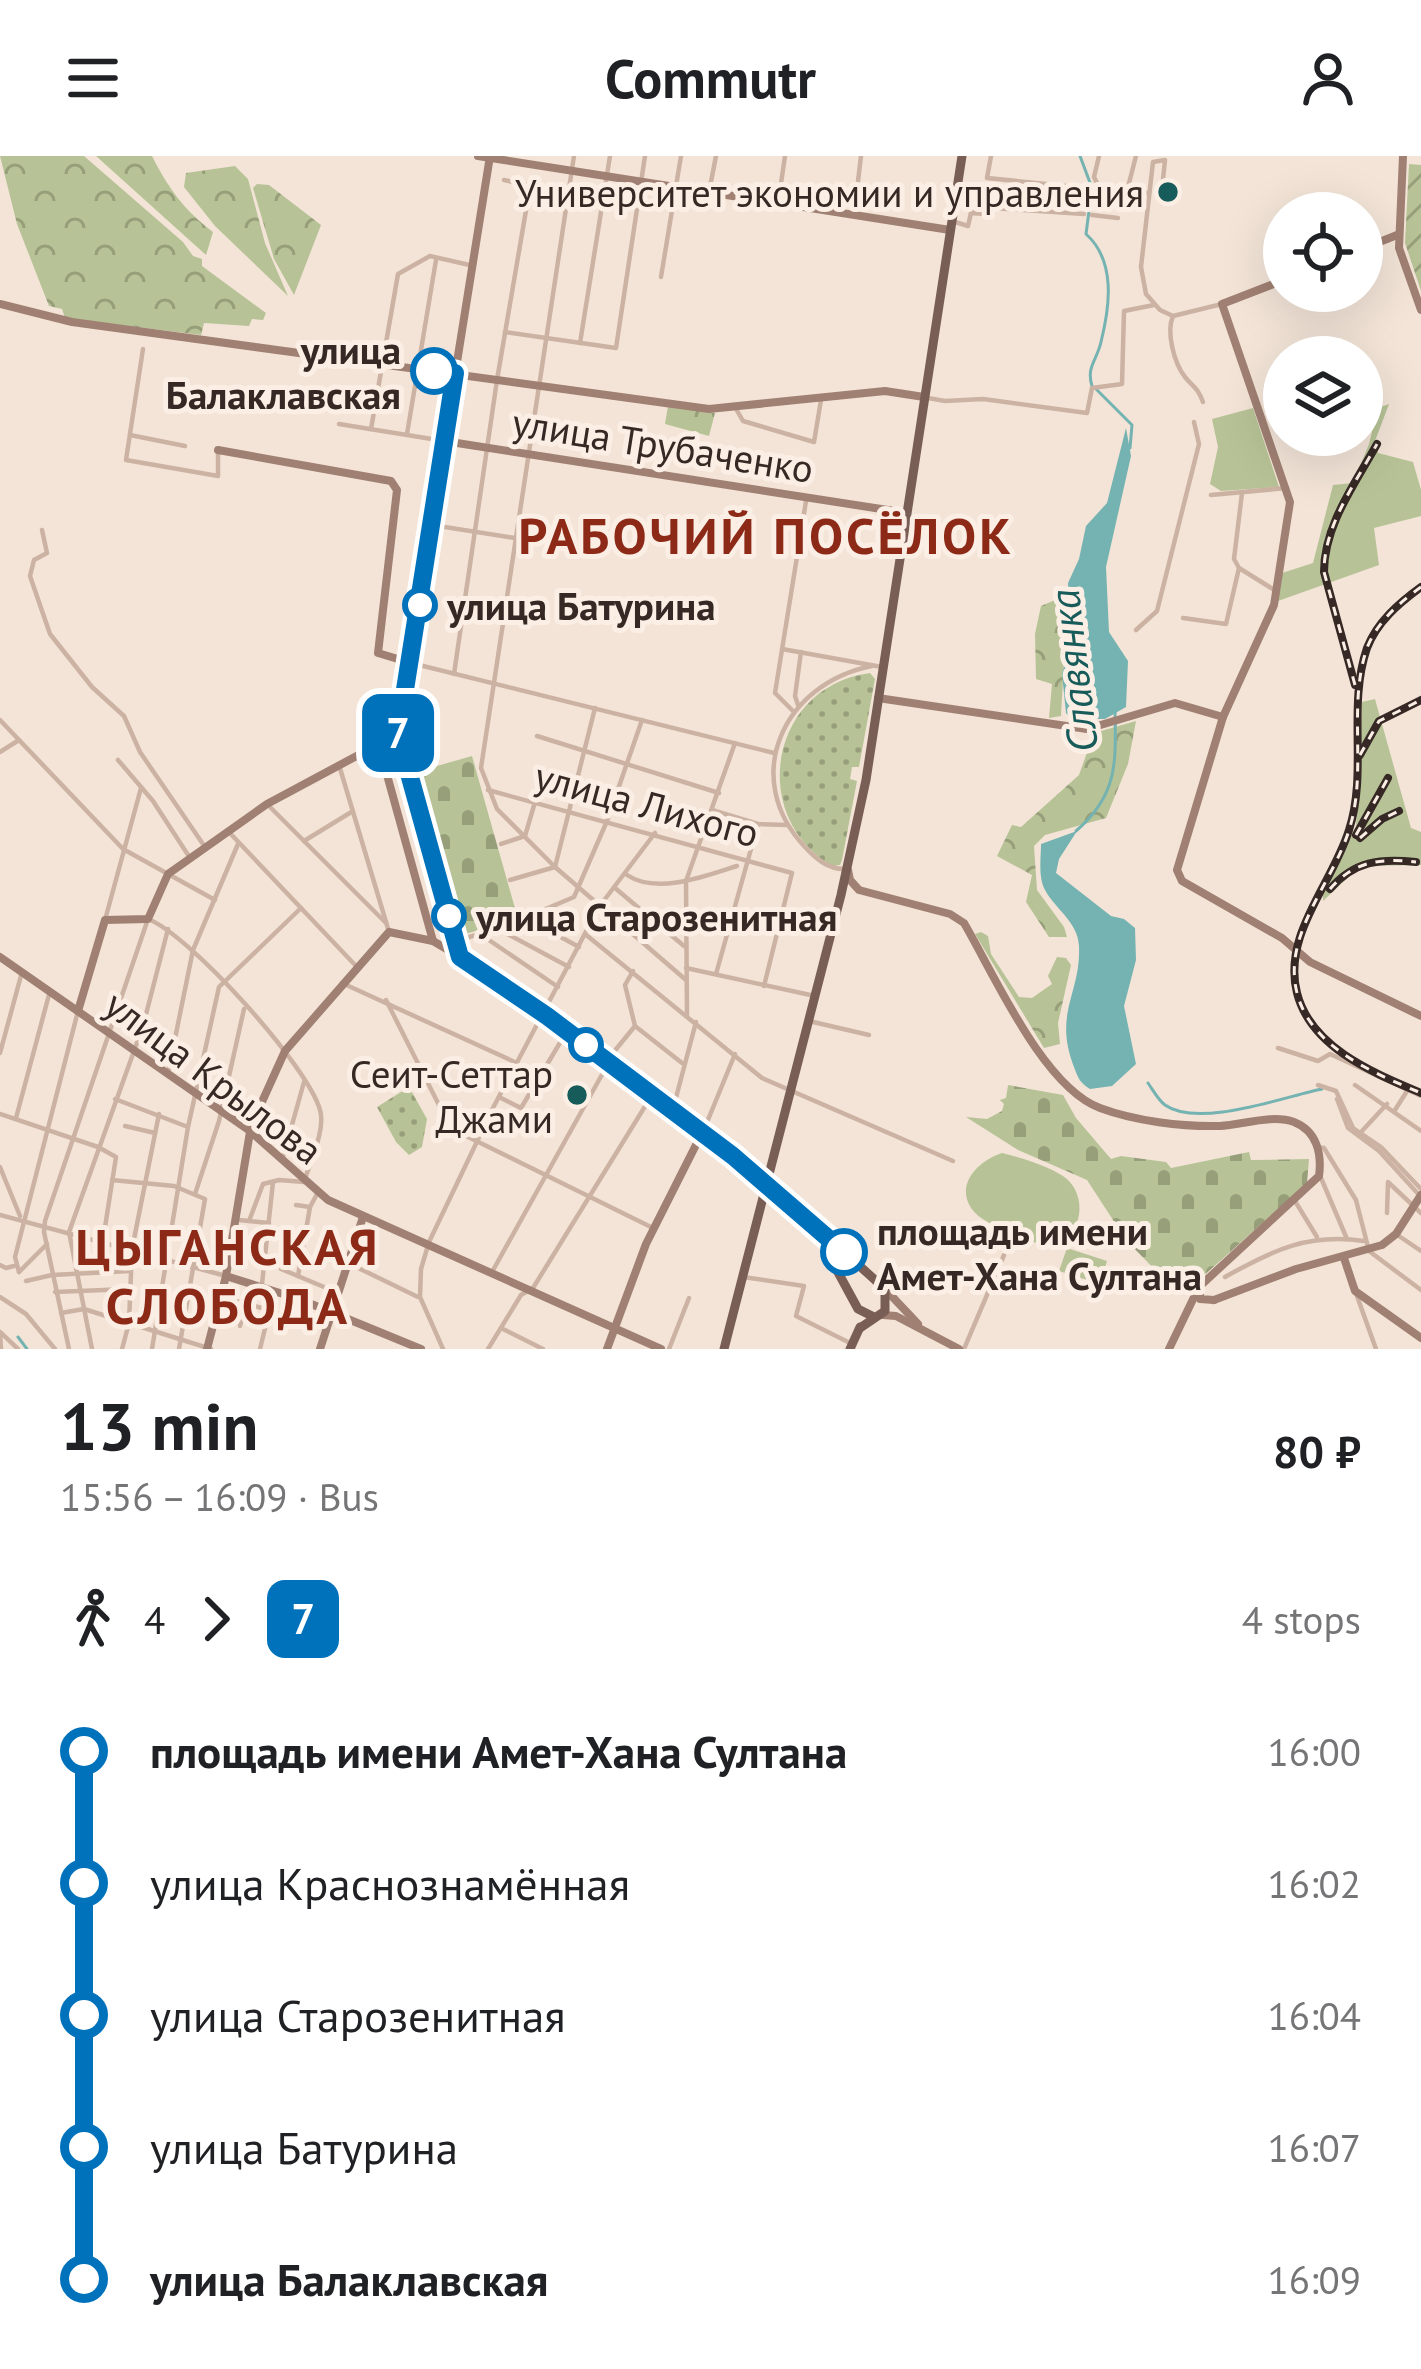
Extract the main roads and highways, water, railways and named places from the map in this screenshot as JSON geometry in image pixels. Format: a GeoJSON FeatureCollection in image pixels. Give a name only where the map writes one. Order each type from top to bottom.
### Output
{"type":"FeatureCollection","features":[{"type":"Feature","properties":{"kind":"main road"},"geometry":{"type":"LineString","coordinates":[[478,156],[532,160],[676,188],[951,226]]}},
{"type":"Feature","properties":{"kind":"main road"},"geometry":{"type":"LineString","coordinates":[[724,1349],[848,866],[962,156]]}},
{"type":"Feature","properties":{"kind":"main road"},"geometry":{"type":"LineString","coordinates":[[1402,156],[1397,236],[1421,310]]}},
{"type":"Feature","properties":{"kind":"main road"},"geometry":{"type":"LineString","coordinates":[[460,957],[394,736],[411,662],[490,157]]}},
{"type":"Feature","properties":{"kind":"main road"},"geometry":{"type":"LineString","coordinates":[[1383,241],[1397,236]]}},
{"type":"Feature","properties":{"kind":"main road"},"geometry":{"type":"LineString","coordinates":[[1263,288],[1222,304],[1290,503],[1268,622],[1223,717],[1177,870],[1182,881],[1282,938],[1310,962],[1421,1016]]}},
{"type":"Feature","properties":{"kind":"main road"},"geometry":{"type":"LineString","coordinates":[[0,304],[72,322],[709,409],[885,391],[924,398]]}},
{"type":"Feature","properties":{"kind":"main road","name":"улица Трубаченко"},"geometry":{"type":"LineString","coordinates":[[444,442],[907,513]]}},
{"type":"Feature","properties":{"kind":"main road"},"geometry":{"type":"LineString","coordinates":[[218,450],[391,481],[397,490],[378,653],[411,662]]}},
{"type":"Feature","properties":{"kind":"main road"},"geometry":{"type":"LineString","coordinates":[[878,698],[1087,729],[1175,703],[1223,717]]}},
{"type":"Feature","properties":{"kind":"main road"},"geometry":{"type":"LineString","coordinates":[[78,1011],[105,920],[148,919],[168,874],[267,805],[394,736]]}},
{"type":"Feature","properties":{"kind":"main road"},"geometry":{"type":"LineString","coordinates":[[377,747],[433,941]]}},
{"type":"Feature","properties":{"kind":"main road"},"geometry":{"type":"LineString","coordinates":[[848,866],[850,880],[859,890]]}},
{"type":"Feature","properties":{"kind":"main road"},"geometry":{"type":"LineString","coordinates":[[841,895],[859,890],[959,919],[1046,1062],[1087,1102],[1113,1112],[1193,1126],[1287,1120],[1310,1133],[1318,1147],[1319,1176],[1221,1275],[1201,1286],[1169,1349]]}},
{"type":"Feature","properties":{"kind":"main road"},"geometry":{"type":"LineString","coordinates":[[209,1349],[250,1131],[285,1051],[388,927],[433,941],[460,957],[673,1109],[767,1183],[923,1329]]}},
{"type":"Feature","properties":{"kind":"main road"},"geometry":{"type":"LineString","coordinates":[[445,948],[455,941]]}},
{"type":"Feature","properties":{"kind":"main road","name":"улица Крылова"},"geometry":{"type":"LineString","coordinates":[[0,958],[250,1131],[317,1194],[490,1275],[665,1349]]}},
{"type":"Feature","properties":{"kind":"main road"},"geometry":{"type":"LineString","coordinates":[[607,1349],[653,1228],[703,1133]]}},
{"type":"Feature","properties":{"kind":"main road"},"geometry":{"type":"LineString","coordinates":[[1201,1286],[1199,1297],[1216,1295],[1369,1251],[1396,1234],[1417,1210],[1421,1194]]}},
{"type":"Feature","properties":{"kind":"main road"},"geometry":{"type":"LineString","coordinates":[[321,1349],[363,1217]]}},
{"type":"Feature","properties":{"kind":"main road"},"geometry":{"type":"LineString","coordinates":[[827,1243],[858,1309],[860,1328]]}},
{"type":"Feature","properties":{"kind":"main road"},"geometry":{"type":"LineString","coordinates":[[1344,1258],[1355,1291],[1421,1338]]}},
{"type":"Feature","properties":{"kind":"main road"},"geometry":{"type":"LineString","coordinates":[[1185,1313],[1216,1295],[1221,1275]]}},
{"type":"Feature","properties":{"kind":"main road"},"geometry":{"type":"LineString","coordinates":[[226,1276],[262,1285],[422,1349]]}},
{"type":"Feature","properties":{"kind":"main road"},"geometry":{"type":"LineString","coordinates":[[851,1347],[860,1328],[887,1305],[881,1285],[864,1276],[856,1279],[852,1297]]}},
{"type":"Feature","properties":{"kind":"main road"},"geometry":{"type":"LineString","coordinates":[[1201,1286],[1216,1295]]}},
{"type":"Feature","properties":{"kind":"main road"},"geometry":{"type":"LineString","coordinates":[[858,1309],[896,1316],[961,1349]]}},
{"type":"Feature","properties":{"kind":"water"},"geometry":{"type":"Polygon","coordinates":[[[1126,428],[1131,456],[1106,567],[1109,632],[1128,661],[1126,707],[1105,719],[1072,719],[1066,713],[1062,674],[1071,643],[1068,583],[1086,526],[1107,503],[1126,428]]]}},
{"type":"Feature","properties":{"kind":"water"},"geometry":{"type":"Polygon","coordinates":[[[1077,831],[1056,873],[1111,916],[1135,928],[1136,960],[1124,1006],[1136,1064],[1112,1086],[1090,1089],[1077,1074],[1066,1032],[1078,938],[1045,890],[1041,873],[1041,844],[1077,831]]]}},
{"type":"Feature","properties":{"kind":"waterway","name":"Славянка"},"geometry":{"type":"LineString","coordinates":[[1080,156],[1092,188],[1086,234],[1102,257],[1108,285],[1104,328],[1090,374],[1092,386]]}},
{"type":"Feature","properties":{"kind":"waterway","name":"Славянка"},"geometry":{"type":"LineString","coordinates":[[1096,389],[1132,425],[1130,448]]}},
{"type":"Feature","properties":{"kind":"waterway","name":"Славянка"},"geometry":{"type":"LineString","coordinates":[[1076,831],[1100,804],[1112,777],[1115,710]]}},
{"type":"Feature","properties":{"kind":"waterway","name":"Славянка"},"geometry":{"type":"LineString","coordinates":[[1148,1083],[1165,1105],[1199,1114],[1243,1109],[1322,1089]]}},
{"type":"Feature","properties":{"kind":"waterway"},"geometry":{"type":"LineString","coordinates":[[18,1337],[27,1349]]}},
{"type":"Feature","properties":{"kind":"railway"},"geometry":{"type":"LineString","coordinates":[[1355,685],[1324,572],[1325,555],[1342,505],[1370,456]]}},
{"type":"Feature","properties":{"kind":"railway"},"geometry":{"type":"LineString","coordinates":[[1421,587],[1390,614],[1367,648],[1358,693],[1354,808],[1342,850],[1303,929],[1294,971],[1304,1012],[1330,1044],[1365,1067],[1421,1093]]}},
{"type":"Feature","properties":{"kind":"railway"},"geometry":{"type":"LineString","coordinates":[[1360,755],[1379,721],[1421,700]]}},
{"type":"Feature","properties":{"kind":"railway"},"geometry":{"type":"LineString","coordinates":[[1356,835],[1388,778]]}},
{"type":"Feature","properties":{"kind":"railway"},"geometry":{"type":"LineString","coordinates":[[1360,838],[1399,811]]}},
{"type":"Feature","properties":{"kind":"railway"},"geometry":{"type":"LineString","coordinates":[[1330,889],[1348,872],[1368,864],[1416,862]]}},
{"type":"Feature","properties":{"kind":"place","name":"Университет экономии и управления"},"geometry":{"type":"Point","coordinates":[1168,192]}},
{"type":"Feature","properties":{"kind":"place","name":"улица Балаклавская"},"geometry":{"type":"Point","coordinates":[434,371]}},
{"type":"Feature","properties":{"kind":"place","name":"улица Батурина"},"geometry":{"type":"Point","coordinates":[420,605]}},
{"type":"Feature","properties":{"kind":"place","name":"улица Старозенитная"},"geometry":{"type":"Point","coordinates":[449,916]}},
{"type":"Feature","properties":{"kind":"place","name":"Сеит-Сеттар Джами"},"geometry":{"type":"Point","coordinates":[577,1095]}},
{"type":"Feature","properties":{"kind":"place","name":"площадь имени Амет-Хана Султана"},"geometry":{"type":"Point","coordinates":[844,1252]}},
{"type":"Feature","properties":{"kind":"district","name":"РАБОЧИЙ ПОСЁЛОК"},"geometry":{"type":"Point","coordinates":[766,535]}},
{"type":"Feature","properties":{"kind":"district","name":"ЦЫГАНСКАЯ СЛОБОДА"},"geometry":{"type":"Point","coordinates":[228,1275]}}]}
